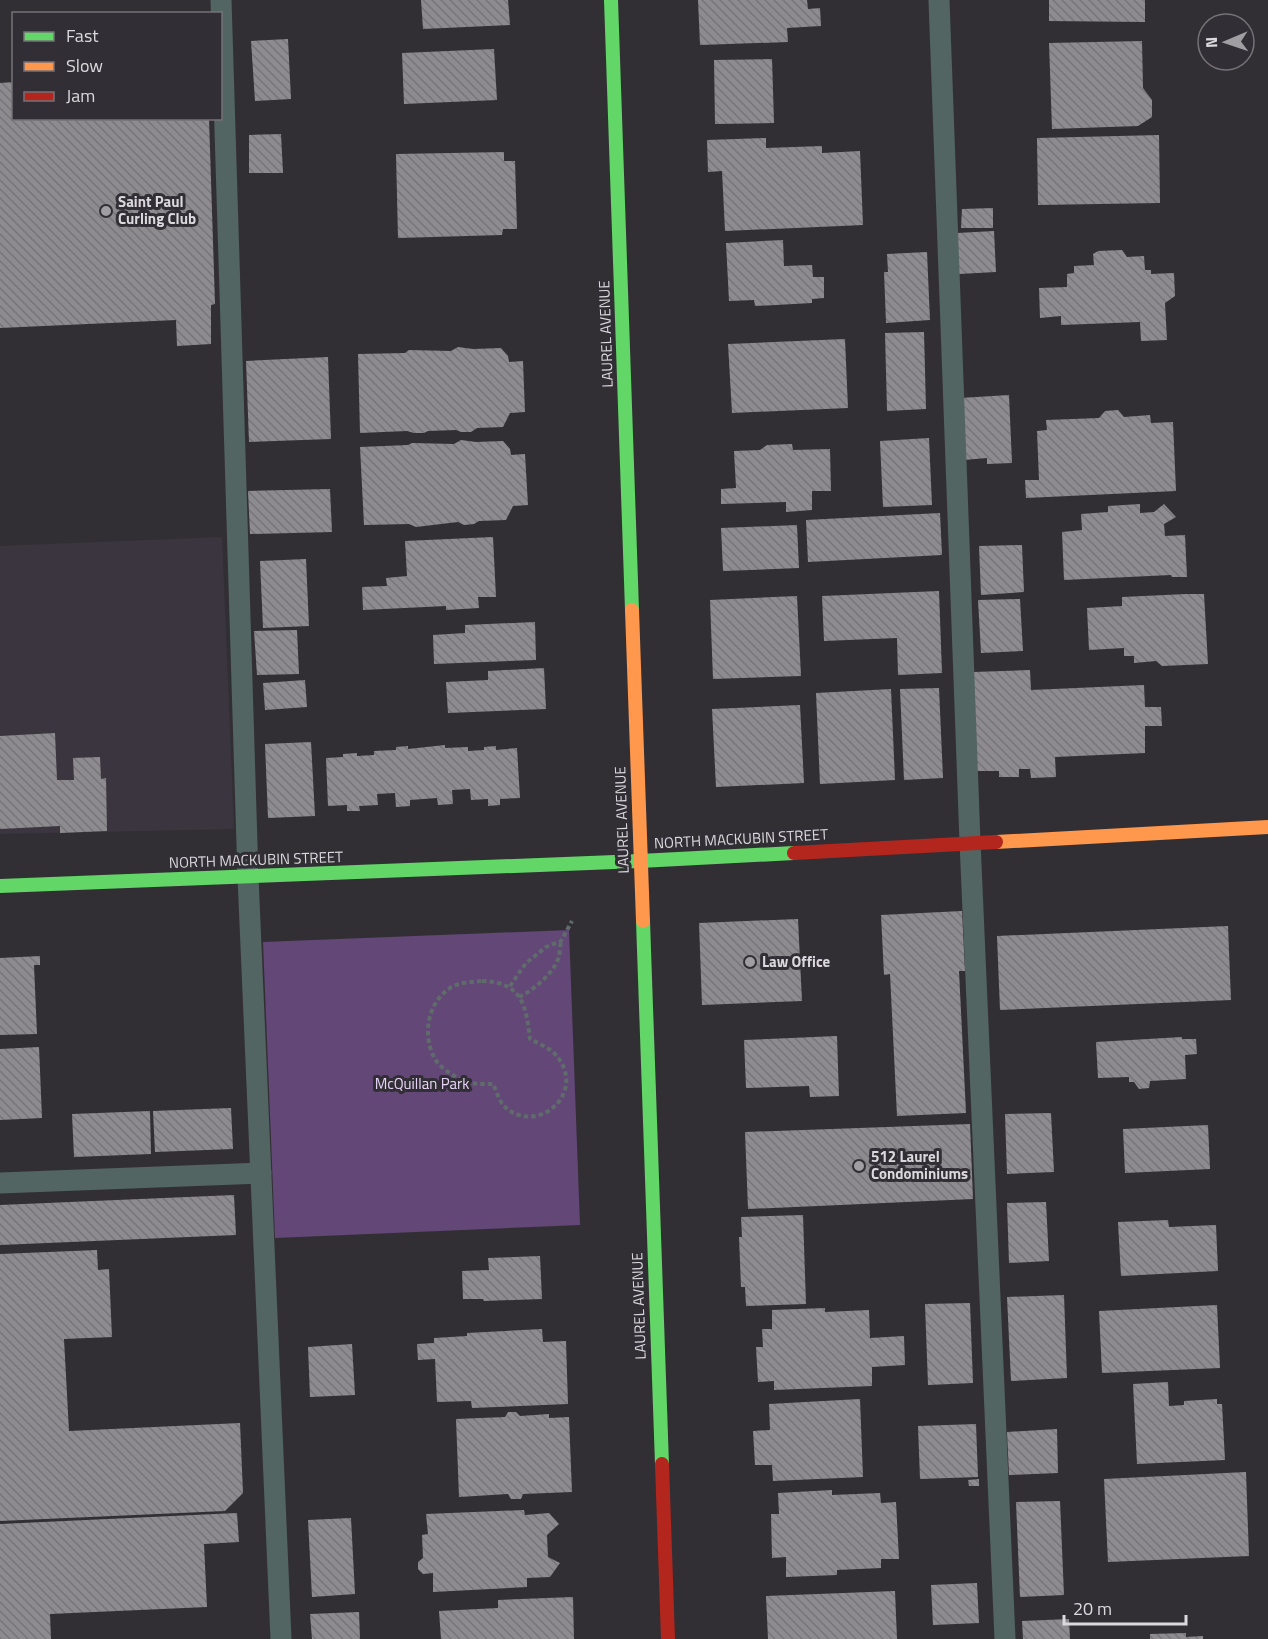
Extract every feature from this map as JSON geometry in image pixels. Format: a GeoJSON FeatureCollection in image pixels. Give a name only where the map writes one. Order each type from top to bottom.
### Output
{"type":"FeatureCollection","features":[{"type":"Feature","properties":{"kind":"street","name":"LAUREL AVENUE"},"geometry":{"type":"LineString","coordinates":[[611,0],[668,1639]]}},
{"type":"Feature","properties":{"kind":"street","name":"NORTH MACKUBIN STREET"},"geometry":{"type":"LineString","coordinates":[[0,886],[640,861],[1268,827]]}},
{"type":"Feature","properties":{"kind":"lane"},"geometry":{"type":"LineString","coordinates":[[939,0],[970,842],[1005,1639]]}},
{"type":"Feature","properties":{"kind":"lane"},"geometry":{"type":"LineString","coordinates":[[222,32],[248,877],[281,1639]]}},
{"type":"Feature","properties":{"kind":"lane"},"geometry":{"type":"LineString","coordinates":[[0,1183],[261,1173]]}},
{"type":"Feature","properties":{"kind":"path"},"geometry":{"type":"LineString","coordinates":[[519,998],[551,972],[559,958],[561,941],[572,921]]}},
{"type":"Feature","properties":{"kind":"path"},"geometry":{"type":"LineString","coordinates":[[510,986],[526,963],[546,947],[561,941]]}},
{"type":"Feature","properties":{"kind":"path"},"geometry":{"type":"LineString","coordinates":[[482,981],[510,986],[525,1007],[530,1039],[554,1053],[562,1064],[567,1078],[566,1091],[561,1102],[547,1112],[528,1117],[513,1112],[502,1104],[494,1084],[469,1083],[447,1071],[436,1061],[430,1047],[427,1028],[439,997],[451,987],[482,981]]}},
{"type":"Feature","properties":{"kind":"shaded area"},"geometry":{"type":"Polygon","coordinates":[[[222,537],[234,829],[0,834],[0,546],[222,537]]]}},
{"type":"Feature","properties":{"kind":"green space","name":"McQuillan Park"},"geometry":{"type":"Polygon","coordinates":[[[569,930],[580,1225],[275,1238],[263,942],[569,930]]]}},
{"type":"Feature","properties":{"kind":"building"},"geometry":{"type":"Polygon","coordinates":[[[421,0],[508,0],[510,25],[423,29],[421,0]]]}},
{"type":"Feature","properties":{"kind":"building"},"geometry":{"type":"Polygon","coordinates":[[[698,0],[807,0],[808,9],[820,8],[821,26],[787,28],[788,42],[700,45],[698,0]]]}},
{"type":"Feature","properties":{"kind":"building"},"geometry":{"type":"Polygon","coordinates":[[[1049,0],[1145,0],[1145,22],[1049,21],[1049,0]]]}},
{"type":"Feature","properties":{"kind":"building"},"geometry":{"type":"Polygon","coordinates":[[[288,39],[291,99],[255,101],[251,41],[288,39]]]}},
{"type":"Feature","properties":{"kind":"building"},"geometry":{"type":"Polygon","coordinates":[[[1142,41],[1143,88],[1152,100],[1152,117],[1138,126],[1052,129],[1049,43],[1142,41]]]}},
{"type":"Feature","properties":{"kind":"building"},"geometry":{"type":"Polygon","coordinates":[[[494,49],[497,100],[404,104],[402,53],[494,49]]]}},
{"type":"Feature","properties":{"kind":"building"},"geometry":{"type":"Polygon","coordinates":[[[772,59],[774,123],[715,124],[714,60],[772,59]]]}},
{"type":"Feature","properties":{"kind":"building","name":"Saint Paul Curling Club"},"geometry":{"type":"Polygon","coordinates":[[[12,82],[12,120],[209,120],[215,304],[211,305],[211,344],[177,346],[176,320],[0,328],[0,83],[12,82]]]}},
{"type":"Feature","properties":{"kind":"building"},"geometry":{"type":"Polygon","coordinates":[[[281,134],[283,173],[249,173],[249,135],[281,134]]]}},
{"type":"Feature","properties":{"kind":"building"},"geometry":{"type":"Polygon","coordinates":[[[1159,135],[1160,203],[1038,205],[1037,138],[1159,135]]]}},
{"type":"Feature","properties":{"kind":"building"},"geometry":{"type":"Polygon","coordinates":[[[766,138],[766,148],[822,146],[822,153],[860,151],[863,225],[725,231],[722,171],[708,172],[707,140],[766,138]]]}},
{"type":"Feature","properties":{"kind":"building"},"geometry":{"type":"Polygon","coordinates":[[[504,152],[504,161],[515,161],[517,229],[503,229],[502,235],[398,238],[396,154],[504,152]]]}},
{"type":"Feature","properties":{"kind":"building"},"geometry":{"type":"Polygon","coordinates":[[[993,208],[993,228],[961,228],[962,209],[993,208]]]}},
{"type":"Feature","properties":{"kind":"building"},"geometry":{"type":"Polygon","coordinates":[[[994,231],[996,272],[959,274],[957,233],[994,231]]]}},
{"type":"Feature","properties":{"kind":"building"},"geometry":{"type":"Polygon","coordinates":[[[783,240],[784,266],[812,265],[813,277],[824,277],[824,298],[812,299],[812,303],[755,306],[754,300],[729,301],[726,243],[783,240]]]}},
{"type":"Feature","properties":{"kind":"building"},"geometry":{"type":"Polygon","coordinates":[[[1122,250],[1127,257],[1144,256],[1145,270],[1151,270],[1151,274],[1174,273],[1175,296],[1165,303],[1167,340],[1141,341],[1140,322],[1061,325],[1061,316],[1040,318],[1039,288],[1067,287],[1067,274],[1074,273],[1074,266],[1094,265],[1093,254],[1098,251],[1122,250]]]}},
{"type":"Feature","properties":{"kind":"building"},"geometry":{"type":"Polygon","coordinates":[[[927,252],[930,320],[886,323],[884,272],[888,272],[887,254],[927,252]]]}},
{"type":"Feature","properties":{"kind":"building"},"geometry":{"type":"Polygon","coordinates":[[[924,332],[926,409],[887,411],[885,333],[924,332]]]}},
{"type":"Feature","properties":{"kind":"building"},"geometry":{"type":"Polygon","coordinates":[[[845,339],[848,408],[732,413],[728,344],[845,339]]]}},
{"type":"Feature","properties":{"kind":"building"},"geometry":{"type":"Polygon","coordinates":[[[458,347],[501,348],[508,356],[509,362],[523,361],[525,412],[510,413],[503,427],[477,428],[471,432],[456,430],[424,433],[407,431],[360,433],[358,354],[405,353],[409,350],[451,351],[458,347]]]}},
{"type":"Feature","properties":{"kind":"building"},"geometry":{"type":"Polygon","coordinates":[[[328,357],[331,439],[249,442],[246,361],[328,357]]]}},
{"type":"Feature","properties":{"kind":"building"},"geometry":{"type":"Polygon","coordinates":[[[1009,395],[1012,463],[987,464],[987,458],[964,460],[960,398],[1009,395]]]}},
{"type":"Feature","properties":{"kind":"building"},"geometry":{"type":"Polygon","coordinates":[[[1118,410],[1124,417],[1150,415],[1151,423],[1173,422],[1176,491],[1026,498],[1025,480],[1039,480],[1037,431],[1047,430],[1046,420],[1099,418],[1105,411],[1118,410]]]}},
{"type":"Feature","properties":{"kind":"building"},"geometry":{"type":"Polygon","coordinates":[[[929,438],[932,505],[883,507],[880,441],[929,438]]]}},
{"type":"Feature","properties":{"kind":"building"},"geometry":{"type":"Polygon","coordinates":[[[461,440],[503,441],[510,449],[511,455],[525,454],[528,505],[513,506],[506,520],[479,521],[474,524],[464,525],[458,522],[416,527],[409,524],[364,525],[360,447],[412,443],[454,444],[461,440]]]}},
{"type":"Feature","properties":{"kind":"building"},"geometry":{"type":"Polygon","coordinates":[[[792,444],[793,450],[830,449],[831,491],[812,491],[812,510],[786,512],[786,502],[721,504],[721,489],[736,488],[734,451],[760,450],[767,445],[792,444]]]}},
{"type":"Feature","properties":{"kind":"building"},"geometry":{"type":"Polygon","coordinates":[[[330,489],[332,532],[250,534],[248,491],[330,489]]]}},
{"type":"Feature","properties":{"kind":"building"},"geometry":{"type":"Polygon","coordinates":[[[1140,504],[1140,513],[1154,512],[1164,504],[1176,517],[1164,524],[1165,536],[1185,535],[1187,577],[1172,577],[1171,575],[1064,580],[1062,532],[1082,530],[1081,514],[1108,512],[1108,506],[1140,504]]]}},
{"type":"Feature","properties":{"kind":"building"},"geometry":{"type":"Polygon","coordinates":[[[940,513],[942,555],[808,562],[806,520],[940,513]]]}},
{"type":"Feature","properties":{"kind":"building"},"geometry":{"type":"Polygon","coordinates":[[[797,525],[799,568],[723,571],[721,528],[797,525]]]}},
{"type":"Feature","properties":{"kind":"building"},"geometry":{"type":"Polygon","coordinates":[[[493,537],[496,597],[478,597],[479,608],[446,610],[446,606],[363,610],[362,587],[387,586],[386,578],[407,576],[405,541],[493,537]]]}},
{"type":"Feature","properties":{"kind":"building"},"geometry":{"type":"Polygon","coordinates":[[[1022,545],[1024,592],[981,595],[979,546],[1022,545]]]}},
{"type":"Feature","properties":{"kind":"building"},"geometry":{"type":"Polygon","coordinates":[[[306,559],[309,626],[263,628],[260,561],[306,559]]]}},
{"type":"Feature","properties":{"kind":"building"},"geometry":{"type":"Polygon","coordinates":[[[939,591],[942,673],[898,675],[897,638],[824,641],[822,596],[939,591]]]}},
{"type":"Feature","properties":{"kind":"building"},"geometry":{"type":"Polygon","coordinates":[[[1204,594],[1208,664],[1162,666],[1156,661],[1134,663],[1134,656],[1124,656],[1124,648],[1089,650],[1087,608],[1122,606],[1122,597],[1204,594]]]}},
{"type":"Feature","properties":{"kind":"building"},"geometry":{"type":"Polygon","coordinates":[[[797,596],[801,676],[713,679],[710,600],[797,596]]]}},
{"type":"Feature","properties":{"kind":"building"},"geometry":{"type":"Polygon","coordinates":[[[1020,599],[1023,651],[981,653],[978,600],[1020,599]]]}},
{"type":"Feature","properties":{"kind":"building"},"geometry":{"type":"Polygon","coordinates":[[[535,622],[536,660],[434,664],[433,635],[465,633],[465,625],[535,622]]]}},
{"type":"Feature","properties":{"kind":"building"},"geometry":{"type":"Polygon","coordinates":[[[297,630],[299,674],[257,675],[254,631],[297,630]]]}},
{"type":"Feature","properties":{"kind":"building"},"geometry":{"type":"Polygon","coordinates":[[[544,668],[546,709],[448,713],[446,682],[488,680],[488,671],[544,668]]]}},
{"type":"Feature","properties":{"kind":"building"},"geometry":{"type":"Polygon","coordinates":[[[1030,670],[1031,690],[1144,685],[1145,707],[1161,707],[1162,726],[1145,726],[1145,753],[1055,757],[1056,777],[1031,778],[1030,769],[1019,769],[1019,777],[999,777],[999,771],[977,771],[973,672],[1030,670]]]}},
{"type":"Feature","properties":{"kind":"building"},"geometry":{"type":"Polygon","coordinates":[[[305,680],[307,707],[265,710],[263,683],[305,680]]]}},
{"type":"Feature","properties":{"kind":"building"},"geometry":{"type":"Polygon","coordinates":[[[939,688],[943,778],[904,780],[900,689],[939,688]]]}},
{"type":"Feature","properties":{"kind":"building"},"geometry":{"type":"Polygon","coordinates":[[[891,689],[895,780],[820,784],[816,693],[891,689]]]}},
{"type":"Feature","properties":{"kind":"building"},"geometry":{"type":"Polygon","coordinates":[[[800,705],[804,783],[716,787],[712,709],[800,705]]]}},
{"type":"Feature","properties":{"kind":"building"},"geometry":{"type":"Polygon","coordinates":[[[55,733],[57,780],[74,780],[73,758],[100,757],[101,779],[106,778],[107,831],[60,833],[60,826],[0,829],[0,736],[55,733]]]}},
{"type":"Feature","properties":{"kind":"building"},"geometry":{"type":"Polygon","coordinates":[[[311,742],[315,816],[268,818],[265,744],[311,742]]]}},
{"type":"Feature","properties":{"kind":"building"},"geometry":{"type":"Polygon","coordinates":[[[445,745],[445,748],[468,747],[468,751],[484,750],[484,747],[496,746],[496,750],[517,748],[520,798],[500,799],[500,805],[488,806],[488,799],[471,800],[470,789],[452,790],[453,804],[438,805],[437,798],[410,800],[410,806],[396,807],[395,793],[377,794],[378,805],[359,806],[360,811],[347,811],[347,805],[328,806],[326,758],[357,753],[357,756],[374,755],[374,751],[396,750],[396,747],[408,746],[408,749],[445,745]]]}},
{"type":"Feature","properties":{"kind":"building"},"geometry":{"type":"Polygon","coordinates":[[[962,911],[965,971],[959,971],[966,1113],[897,1116],[890,974],[884,975],[881,915],[962,911]]]}},
{"type":"Feature","properties":{"kind":"building","name":"Law Office"},"geometry":{"type":"Polygon","coordinates":[[[798,919],[802,1001],[702,1005],[699,923],[798,919]]]}},
{"type":"Feature","properties":{"kind":"building"},"geometry":{"type":"Polygon","coordinates":[[[1228,926],[1231,1000],[1000,1010],[997,936],[1228,926]]]}},
{"type":"Feature","properties":{"kind":"building"},"geometry":{"type":"Polygon","coordinates":[[[40,956],[40,965],[34,965],[37,1034],[0,1035],[0,958],[40,956]]]}},
{"type":"Feature","properties":{"kind":"building"},"geometry":{"type":"Polygon","coordinates":[[[837,1036],[839,1096],[810,1097],[809,1086],[746,1088],[744,1040],[837,1036]]]}},
{"type":"Feature","properties":{"kind":"building"},"geometry":{"type":"Polygon","coordinates":[[[1182,1037],[1182,1039],[1196,1039],[1197,1054],[1185,1055],[1186,1079],[1150,1081],[1149,1088],[1139,1089],[1134,1082],[1129,1082],[1129,1077],[1098,1078],[1096,1042],[1182,1037]]]}},
{"type":"Feature","properties":{"kind":"building"},"geometry":{"type":"Polygon","coordinates":[[[39,1047],[42,1118],[0,1120],[0,1049],[39,1047]]]}},
{"type":"Feature","properties":{"kind":"building"},"geometry":{"type":"Polygon","coordinates":[[[231,1108],[233,1149],[155,1152],[153,1111],[231,1108]]]}},
{"type":"Feature","properties":{"kind":"building"},"geometry":{"type":"Polygon","coordinates":[[[150,1111],[151,1154],[74,1157],[72,1114],[150,1111]]]}},
{"type":"Feature","properties":{"kind":"building"},"geometry":{"type":"Polygon","coordinates":[[[1051,1113],[1054,1172],[1007,1174],[1005,1114],[1051,1113]]]}},
{"type":"Feature","properties":{"kind":"building","name":"512 Laurel Condominiums"},"geometry":{"type":"Polygon","coordinates":[[[970,1124],[973,1199],[748,1209],[745,1132],[970,1124]]]}},
{"type":"Feature","properties":{"kind":"building"},"geometry":{"type":"Polygon","coordinates":[[[1208,1125],[1210,1169],[1125,1173],[1123,1129],[1208,1125]]]}},
{"type":"Feature","properties":{"kind":"building"},"geometry":{"type":"Polygon","coordinates":[[[234,1195],[236,1235],[0,1245],[0,1205],[234,1195]]]}},
{"type":"Feature","properties":{"kind":"building"},"geometry":{"type":"Polygon","coordinates":[[[1046,1202],[1049,1261],[1009,1263],[1007,1203],[1046,1202]]]}},
{"type":"Feature","properties":{"kind":"building"},"geometry":{"type":"Polygon","coordinates":[[[803,1215],[806,1304],[746,1306],[745,1287],[741,1287],[739,1237],[742,1237],[741,1217],[803,1215]]]}},
{"type":"Feature","properties":{"kind":"building"},"geometry":{"type":"Polygon","coordinates":[[[1168,1220],[1169,1227],[1216,1225],[1218,1271],[1121,1276],[1118,1222],[1168,1220]]]}},
{"type":"Feature","properties":{"kind":"building"},"geometry":{"type":"Polygon","coordinates":[[[97,1250],[98,1270],[109,1269],[112,1337],[64,1339],[69,1431],[240,1423],[243,1493],[225,1511],[0,1521],[0,1254],[97,1250]]]}},
{"type":"Feature","properties":{"kind":"building"},"geometry":{"type":"Polygon","coordinates":[[[540,1256],[542,1299],[484,1301],[483,1299],[463,1299],[462,1271],[489,1270],[488,1258],[540,1256]]]}},
{"type":"Feature","properties":{"kind":"building"},"geometry":{"type":"Polygon","coordinates":[[[1064,1295],[1067,1378],[1011,1381],[1007,1297],[1064,1295]]]}},
{"type":"Feature","properties":{"kind":"building"},"geometry":{"type":"Polygon","coordinates":[[[970,1303],[973,1383],[928,1385],[925,1304],[970,1303]]]}},
{"type":"Feature","properties":{"kind":"building"},"geometry":{"type":"Polygon","coordinates":[[[1217,1305],[1220,1368],[1102,1373],[1099,1311],[1217,1305]]]}},
{"type":"Feature","properties":{"kind":"building"},"geometry":{"type":"Polygon","coordinates":[[[825,1308],[825,1312],[869,1310],[870,1338],[904,1336],[905,1365],[872,1367],[872,1386],[774,1390],[774,1381],[758,1382],[756,1347],[763,1347],[762,1329],[772,1329],[772,1310],[825,1308]]]}},
{"type":"Feature","properties":{"kind":"building"},"geometry":{"type":"Polygon","coordinates":[[[542,1329],[543,1342],[566,1341],[568,1404],[472,1408],[471,1401],[437,1402],[435,1359],[418,1360],[417,1344],[434,1343],[434,1338],[467,1336],[467,1333],[542,1329]]]}},
{"type":"Feature","properties":{"kind":"building"},"geometry":{"type":"Polygon","coordinates":[[[352,1344],[355,1395],[310,1397],[308,1347],[352,1344]]]}},
{"type":"Feature","properties":{"kind":"building"},"geometry":{"type":"Polygon","coordinates":[[[1168,1382],[1169,1406],[1184,1405],[1184,1401],[1217,1399],[1217,1404],[1222,1404],[1225,1460],[1137,1464],[1133,1384],[1168,1382]]]}},
{"type":"Feature","properties":{"kind":"building"},"geometry":{"type":"Polygon","coordinates":[[[860,1399],[863,1477],[773,1481],[772,1465],[755,1465],[753,1431],[770,1430],[769,1404],[860,1399]]]}},
{"type":"Feature","properties":{"kind":"building"},"geometry":{"type":"Polygon","coordinates":[[[508,1412],[516,1412],[520,1416],[549,1414],[549,1418],[569,1417],[572,1492],[523,1494],[521,1499],[511,1499],[508,1494],[459,1497],[456,1419],[505,1417],[508,1412]]]}},
{"type":"Feature","properties":{"kind":"building"},"geometry":{"type":"Polygon","coordinates":[[[976,1424],[978,1477],[920,1479],[918,1426],[976,1424]]]}},
{"type":"Feature","properties":{"kind":"building"},"geometry":{"type":"Polygon","coordinates":[[[1057,1429],[1058,1473],[1009,1475],[1007,1432],[1057,1429]]]}},
{"type":"Feature","properties":{"kind":"building"},"geometry":{"type":"Polygon","coordinates":[[[1246,1472],[1249,1556],[1108,1562],[1104,1479],[1246,1472]]]}},
{"type":"Feature","properties":{"kind":"building"},"geometry":{"type":"Polygon","coordinates":[[[979,1479],[979,1486],[969,1486],[968,1480],[979,1479]]]}},
{"type":"Feature","properties":{"kind":"building"},"geometry":{"type":"Polygon","coordinates":[[[832,1490],[832,1495],[880,1493],[881,1503],[896,1502],[899,1559],[881,1559],[881,1568],[837,1570],[837,1575],[786,1577],[786,1557],[772,1558],[771,1514],[779,1514],[778,1493],[832,1490]]]}},
{"type":"Feature","properties":{"kind":"building"},"geometry":{"type":"Polygon","coordinates":[[[1060,1501],[1064,1595],[1020,1597],[1016,1502],[1060,1501]]]}},
{"type":"Feature","properties":{"kind":"building"},"geometry":{"type":"Polygon","coordinates":[[[524,1510],[525,1515],[549,1513],[559,1524],[547,1535],[548,1557],[560,1563],[550,1577],[527,1578],[527,1587],[433,1592],[433,1573],[423,1574],[418,1569],[418,1562],[423,1558],[422,1535],[428,1534],[426,1514],[524,1510]]]}},
{"type":"Feature","properties":{"kind":"building"},"geometry":{"type":"Polygon","coordinates":[[[237,1513],[239,1542],[204,1544],[207,1607],[50,1614],[51,1639],[0,1639],[0,1524],[237,1513]]]}},
{"type":"Feature","properties":{"kind":"building"},"geometry":{"type":"Polygon","coordinates":[[[351,1518],[355,1594],[312,1597],[308,1520],[351,1518]]]}},
{"type":"Feature","properties":{"kind":"building"},"geometry":{"type":"Polygon","coordinates":[[[977,1583],[979,1623],[933,1625],[931,1585],[977,1583]]]}},
{"type":"Feature","properties":{"kind":"building"},"geometry":{"type":"Polygon","coordinates":[[[895,1591],[897,1639],[768,1639],[766,1596],[895,1591]]]}},
{"type":"Feature","properties":{"kind":"building"},"geometry":{"type":"Polygon","coordinates":[[[573,1597],[574,1639],[441,1639],[439,1611],[498,1608],[498,1600],[573,1597]]]}},
{"type":"Feature","properties":{"kind":"building"},"geometry":{"type":"Polygon","coordinates":[[[359,1612],[360,1639],[312,1639],[310,1614],[359,1612]]]}},
{"type":"Feature","properties":{"kind":"building"},"geometry":{"type":"Polygon","coordinates":[[[1069,1619],[1070,1639],[1023,1639],[1022,1621],[1069,1619]]]}},
{"type":"Feature","properties":{"kind":"building"},"geometry":{"type":"Polygon","coordinates":[[[1186,1633],[1186,1637],[1203,1636],[1203,1639],[1150,1639],[1150,1634],[1186,1633]]]}},
{"type":"Feature","properties":{"kind":"traffic: fast"},"geometry":{"type":"LineString","coordinates":[[611,0],[632,610]]}},
{"type":"Feature","properties":{"kind":"traffic: fast"},"geometry":{"type":"LineString","coordinates":[[0,886],[794,853]]}},
{"type":"Feature","properties":{"kind":"traffic: fast"},"geometry":{"type":"LineString","coordinates":[[643,921],[662,1464]]}},
{"type":"Feature","properties":{"kind":"traffic: slow"},"geometry":{"type":"LineString","coordinates":[[632,610],[643,921]]}},
{"type":"Feature","properties":{"kind":"traffic: slow"},"geometry":{"type":"LineString","coordinates":[[996,842],[1268,827]]}},
{"type":"Feature","properties":{"kind":"traffic: jam"},"geometry":{"type":"LineString","coordinates":[[794,853],[996,842]]}},
{"type":"Feature","properties":{"kind":"traffic: jam"},"geometry":{"type":"LineString","coordinates":[[662,1464],[668,1639]]}},
{"type":"Feature","properties":{"kind":"place","name":"Saint Paul Curling Club"},"geometry":{"type":"Point","coordinates":[106,211]}},
{"type":"Feature","properties":{"kind":"place","name":"Law Office"},"geometry":{"type":"Point","coordinates":[750,962]}},
{"type":"Feature","properties":{"kind":"place","name":"512 Laurel Condominiums"},"geometry":{"type":"Point","coordinates":[859,1166]}}]}
